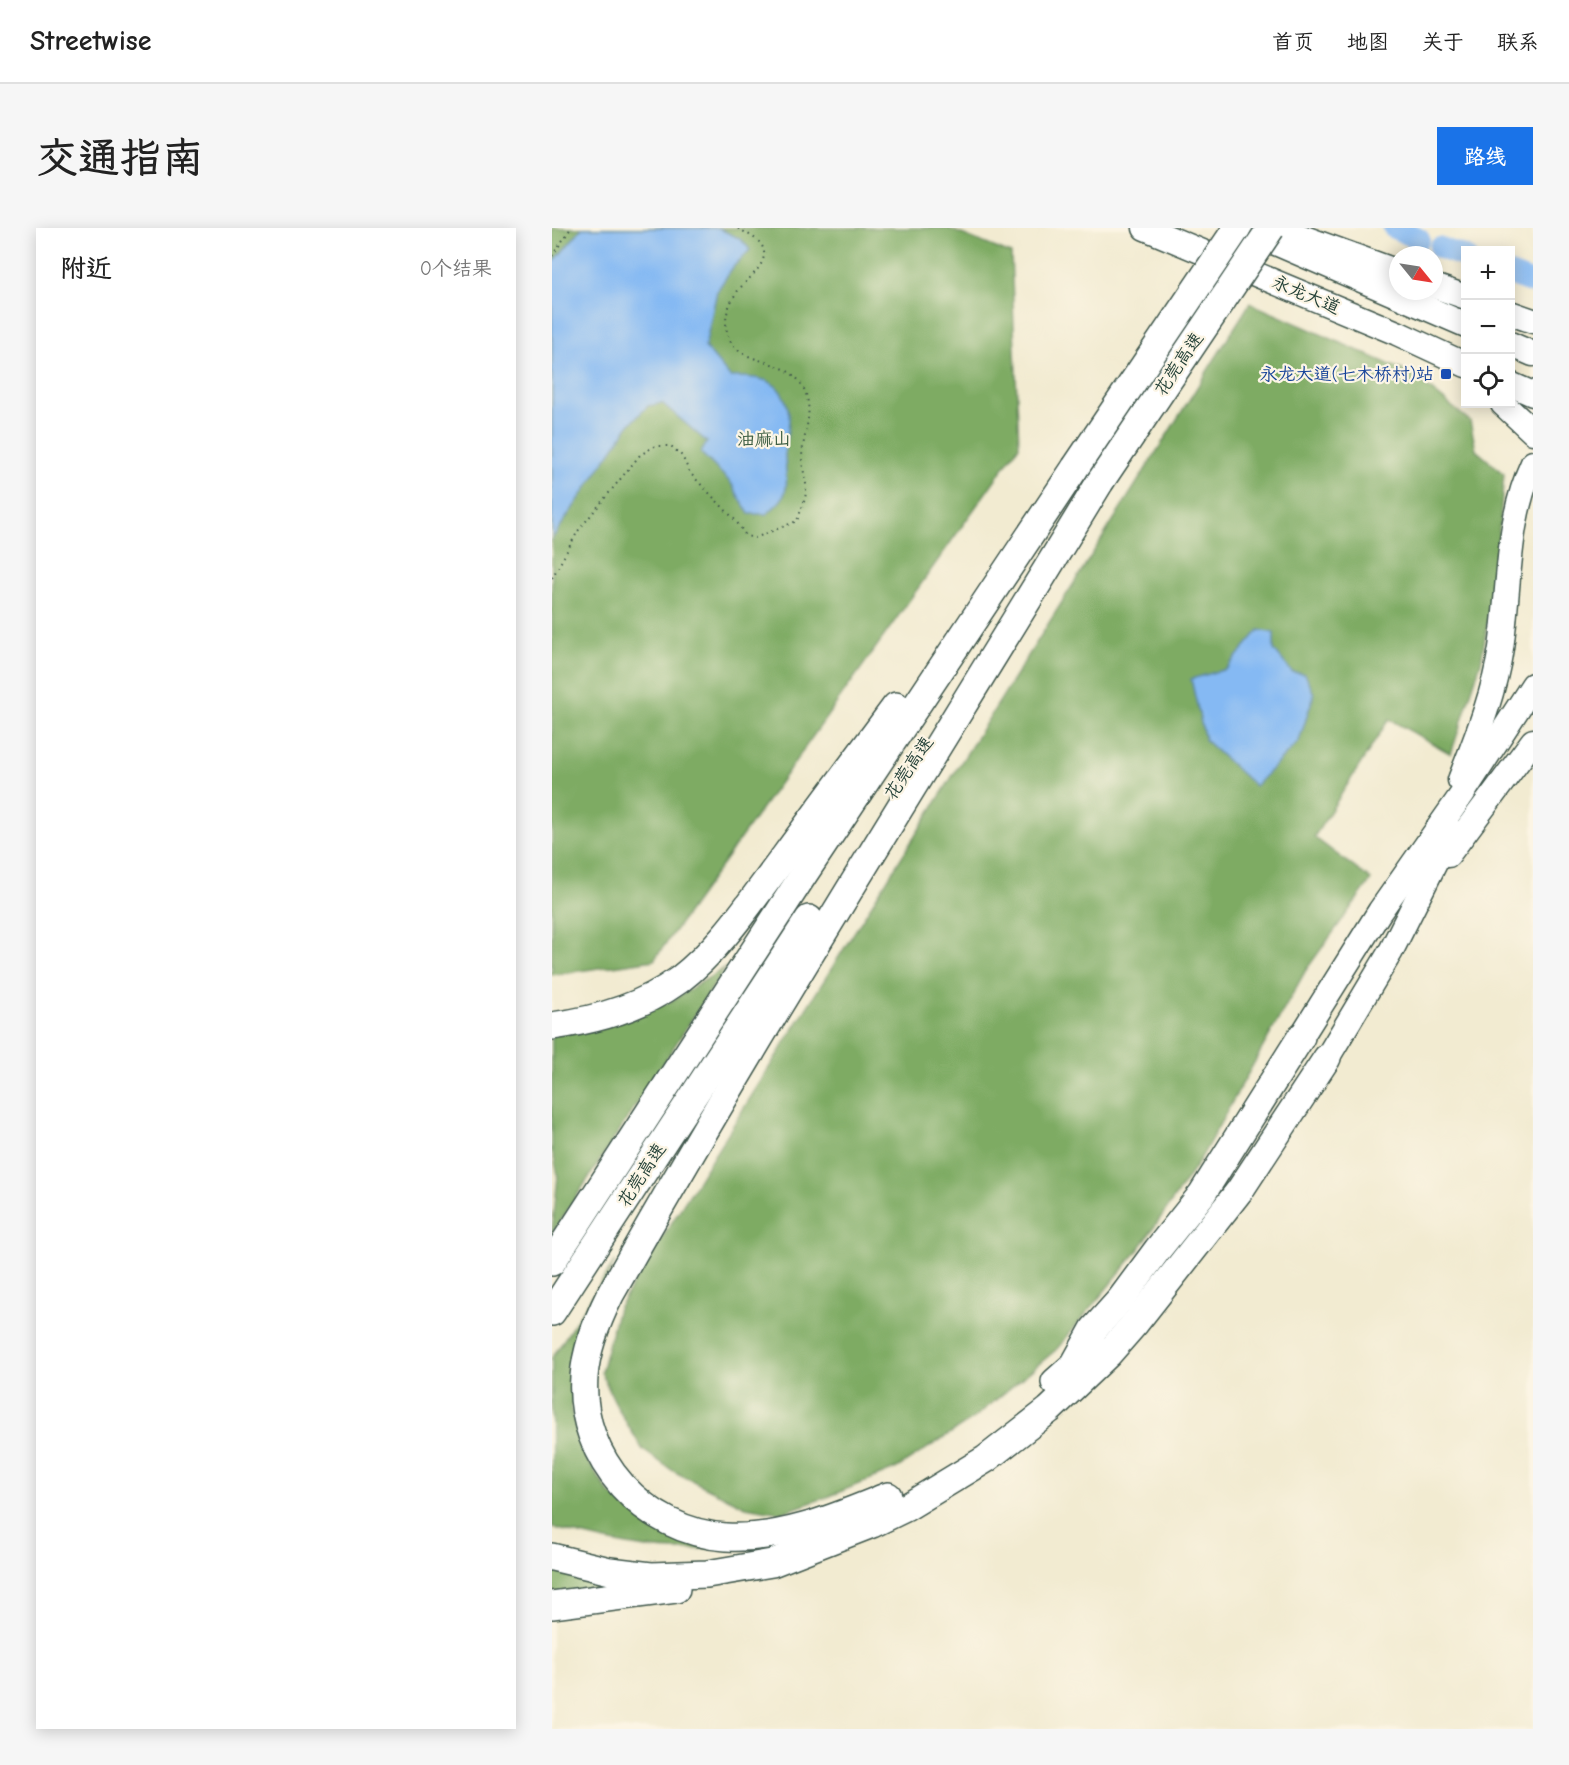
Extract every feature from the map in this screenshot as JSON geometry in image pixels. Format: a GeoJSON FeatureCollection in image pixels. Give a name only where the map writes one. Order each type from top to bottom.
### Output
{"type":"FeatureCollection","features":[{"type":"Feature","properties":{"kind":"highway","name":"花莞高速"},"geometry":{"type":"LineString","coordinates":[[552,1262],[804,874],[1075,468],[1239,228]]}},
{"type":"Feature","properties":{"kind":"highway","name":"花莞高速"},"geometry":{"type":"LineString","coordinates":[[552,1312],[848,860],[1271,228]]}},
{"type":"Feature","properties":{"kind":"highway"},"geometry":{"type":"LineString","coordinates":[[552,1026],[612,1013],[656,994],[679,979],[719,940],[758,892],[1075,468]]}},
{"type":"Feature","properties":{"kind":"highway"},"geometry":{"type":"LineString","coordinates":[[888,1496],[816,1524],[766,1536],[724,1537],[702,1534],[671,1523],[645,1508],[634,1498],[602,1458],[586,1413],[584,1378],[587,1355],[598,1320],[610,1295],[704,1131],[818,939],[1100,482]]}},
{"type":"Feature","properties":{"kind":"highway"},"geometry":{"type":"LineString","coordinates":[[552,1543],[605,1557],[638,1561],[676,1563],[732,1557],[795,1541],[840,1523],[939,1470],[1009,1422],[1074,1365],[1094,1329],[1202,1194],[1301,1037]]}},
{"type":"Feature","properties":{"kind":"highway"},"geometry":{"type":"LineString","coordinates":[[552,1605],[677,1589],[772,1563],[872,1524],[986,1459],[1072,1388],[1108,1354],[1136,1322],[1240,1190],[1327,1058]]}},
{"type":"Feature","properties":{"kind":"highway"},"geometry":{"type":"LineString","coordinates":[[552,1557],[610,1571],[651,1576],[707,1574],[772,1563]]}},
{"type":"Feature","properties":{"kind":"main road","name":"永龙大道"},"geometry":{"type":"LineString","coordinates":[[1145,228],[1397,333],[1461,363]]}},
{"type":"Feature","properties":{"kind":"main road","name":"永龙大道"},"geometry":{"type":"LineString","coordinates":[[1239,228],[1461,323]]}},
{"type":"Feature","properties":{"kind":"main road"},"geometry":{"type":"LineString","coordinates":[[1277,228],[1389,269]]}},
{"type":"Feature","properties":{"kind":"main road"},"geometry":{"type":"LineString","coordinates":[[1443,288],[1461,295]]}},
{"type":"Feature","properties":{"kind":"main road"},"geometry":{"type":"LineString","coordinates":[[1515,315],[1533,321]]}},
{"type":"Feature","properties":{"kind":"main road"},"geometry":{"type":"LineString","coordinates":[[1515,346],[1533,354]]}},
{"type":"Feature","properties":{"kind":"main road"},"geometry":{"type":"LineString","coordinates":[[1515,386],[1533,394]]}},
{"type":"Feature","properties":{"kind":"main road"},"geometry":{"type":"LineString","coordinates":[[1507,408],[1533,432]]}},
{"type":"Feature","properties":{"kind":"main road"},"geometry":{"type":"LineString","coordinates":[[1427,842],[1457,789],[1491,698],[1501,646],[1514,520],[1524,482],[1533,463]]}},
{"type":"Feature","properties":{"kind":"main road"},"geometry":{"type":"LineString","coordinates":[[1301,1037],[1375,919],[1463,793],[1533,685]]}},
{"type":"Feature","properties":{"kind":"main road"},"geometry":{"type":"LineString","coordinates":[[1327,1058],[1391,951],[1445,841],[1533,701]]}},
{"type":"Feature","properties":{"kind":"main road"},"geometry":{"type":"LineString","coordinates":[[1417,898],[1533,741]]}},
{"type":"Feature","properties":{"kind":"path"},"geometry":{"type":"LineString","coordinates":[[552,256],[571,228]]}},
{"type":"Feature","properties":{"kind":"path"},"geometry":{"type":"LineString","coordinates":[[552,578],[578,531],[640,455],[655,446],[671,446],[682,456],[690,473],[736,521],[746,536],[755,538],[797,521],[807,490],[802,460],[809,421],[807,402],[803,387],[793,374],[776,364],[758,360],[738,351],[727,337],[726,318],[730,306],[737,291],[761,264],[764,252],[760,243],[737,228]]}},
{"type":"Feature","properties":{"kind":"green space","name":"油麻山"},"geometry":{"type":"Polygon","coordinates":[[[552,228],[947,228],[1011,254],[1019,446],[654,960],[552,975],[552,228]]]}},
{"type":"Feature","properties":{"kind":"green space"},"geometry":{"type":"Polygon","coordinates":[[[1250,303],[1411,374],[1470,421],[1476,450],[1504,474],[1495,577],[1481,662],[1451,754],[1389,719],[1314,837],[1371,880],[1306,970],[1198,1163],[1139,1249],[1057,1349],[974,1418],[897,1468],[830,1496],[781,1513],[746,1507],[675,1472],[643,1450],[618,1409],[601,1372],[618,1308],[1250,303]]]}},
{"type":"Feature","properties":{"kind":"green space"},"geometry":{"type":"Polygon","coordinates":[[[726,967],[552,1234],[558,1175],[552,1150],[552,1034],[668,1003],[726,967]]]}},
{"type":"Feature","properties":{"kind":"green space"},"geometry":{"type":"Polygon","coordinates":[[[615,1261],[577,1347],[571,1410],[581,1451],[609,1493],[644,1518],[726,1547],[675,1550],[644,1548],[552,1527],[552,1358],[615,1261]]]}},
{"type":"Feature","properties":{"kind":"green space"},"geometry":{"type":"Polygon","coordinates":[[[552,1570],[639,1582],[552,1596],[552,1570]]]}},
{"type":"Feature","properties":{"kind":"water"},"geometry":{"type":"Polygon","coordinates":[[[582,228],[719,228],[739,239],[750,250],[733,267],[717,291],[705,347],[730,377],[751,377],[769,382],[782,393],[786,402],[789,419],[785,451],[786,487],[782,499],[767,514],[749,514],[731,483],[701,453],[707,442],[662,403],[648,406],[629,425],[552,539],[552,264],[582,228]]]}},
{"type":"Feature","properties":{"kind":"water"},"geometry":{"type":"Polygon","coordinates":[[[1259,630],[1274,633],[1274,650],[1292,672],[1305,674],[1314,694],[1299,741],[1255,786],[1205,740],[1191,679],[1226,669],[1259,630]]]}},
{"type":"Feature","properties":{"kind":"waterway"},"geometry":{"type":"LineString","coordinates":[[1394,228],[1419,239]]}},
{"type":"Feature","properties":{"kind":"waterway"},"geometry":{"type":"LineString","coordinates":[[1443,249],[1461,255]]}},
{"type":"Feature","properties":{"kind":"waterway"},"geometry":{"type":"LineString","coordinates":[[1515,276],[1533,283]]}},
{"type":"Feature","properties":{"kind":"place","name":"永龙大道(七木桥村)站"},"geometry":{"type":"Point","coordinates":[1446,374]}}]}
